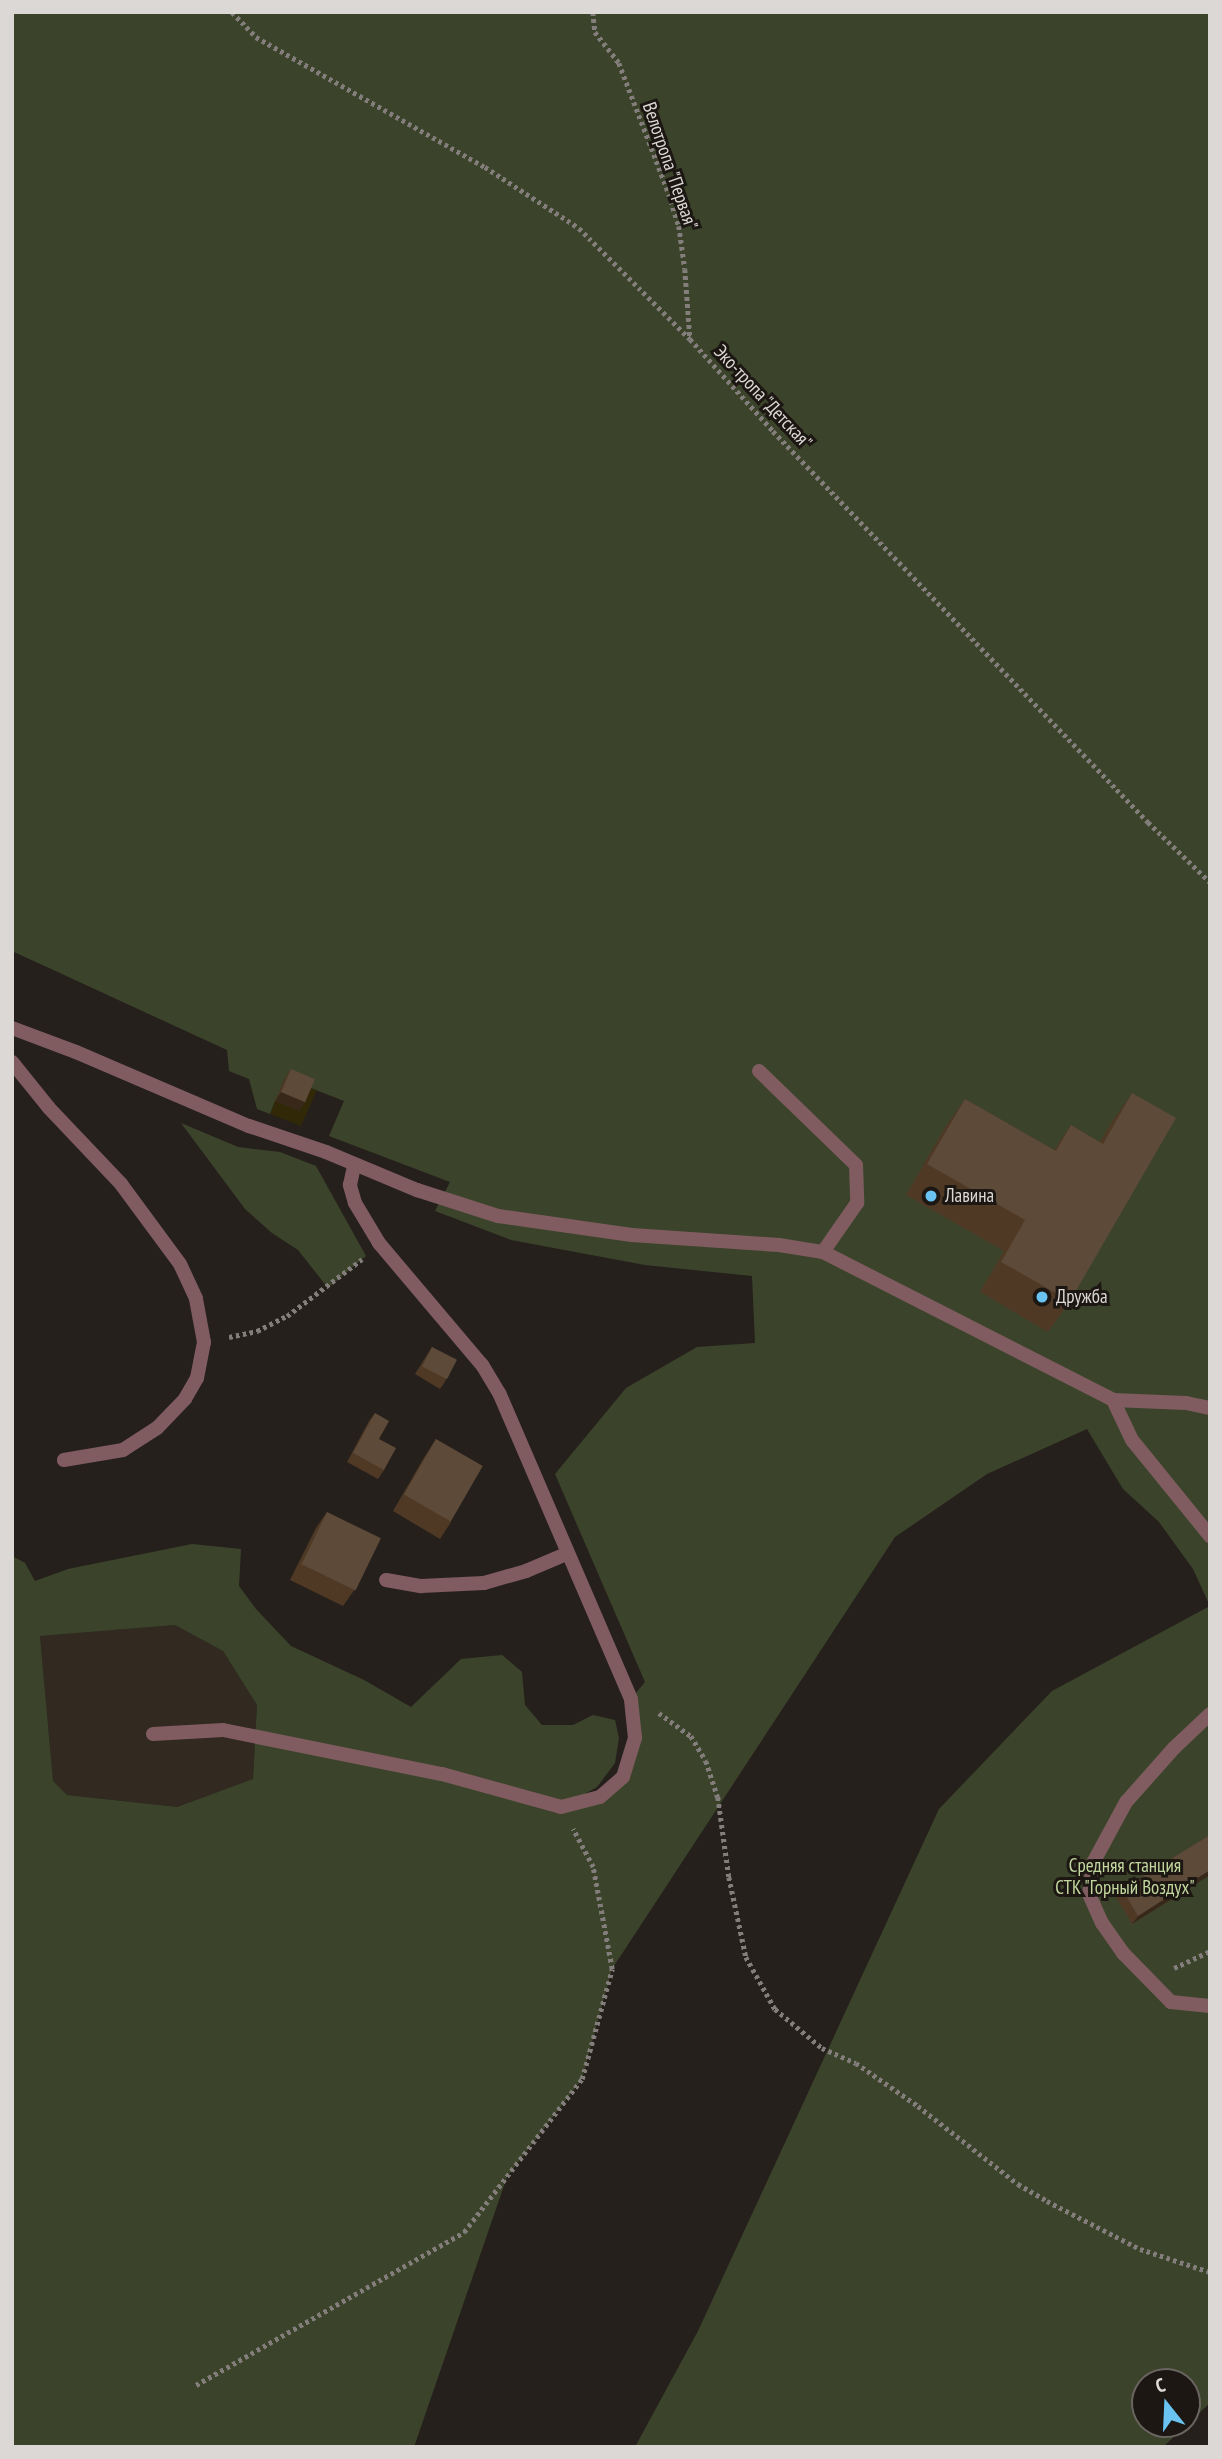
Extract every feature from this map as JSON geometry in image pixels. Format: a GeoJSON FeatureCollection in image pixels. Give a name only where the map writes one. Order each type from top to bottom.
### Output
{"type":"FeatureCollection","features":[{"type":"Feature","properties":{"kind":"street"},"geometry":{"type":"LineString","coordinates":[[12,1028],[76,1052],[249,1126],[326,1152],[354,1166],[417,1190],[509,1218],[632,1235],[779,1245],[823,1252],[1113,1400],[1186,1403],[1210,1408]]}},
{"type":"Feature","properties":{"kind":"street"},"geometry":{"type":"LineString","coordinates":[[12,1062],[50,1108],[121,1184],[180,1264],[196,1299],[204,1342],[197,1378],[185,1399],[157,1428],[123,1450],[64,1460]]}},
{"type":"Feature","properties":{"kind":"street"},"geometry":{"type":"LineString","coordinates":[[759,1071],[856,1165],[857,1203],[823,1252]]}},
{"type":"Feature","properties":{"kind":"street"},"geometry":{"type":"LineString","coordinates":[[153,1734],[223,1730],[442,1774],[561,1807],[600,1797],[623,1777],[635,1738],[631,1699],[566,1554],[499,1393],[482,1365],[379,1243],[355,1203],[350,1185],[354,1166]]}},
{"type":"Feature","properties":{"kind":"street"},"geometry":{"type":"LineString","coordinates":[[1113,1400],[1132,1440],[1210,1536]]}},
{"type":"Feature","properties":{"kind":"street"},"geometry":{"type":"LineString","coordinates":[[386,1580],[421,1586],[484,1583],[526,1571],[566,1554]]}},
{"type":"Feature","properties":{"kind":"street"},"geometry":{"type":"LineString","coordinates":[[1210,1714],[1126,1802],[1093,1863],[1089,1894],[1102,1923],[1118,1946],[1171,2002],[1210,2006]]}},
{"type":"Feature","properties":{"kind":"path","name":"Эко-тропа \"Детская\""},"geometry":{"type":"LineString","coordinates":[[232,12],[256,37],[485,167],[579,228],[690,339],[773,431],[1148,822],[1210,882]]}},
{"type":"Feature","properties":{"kind":"path","name":"Велотропа \"Первая\""},"geometry":{"type":"LineString","coordinates":[[593,12],[595,32],[620,63],[673,205],[685,269],[690,339]]}},
{"type":"Feature","properties":{"kind":"path"},"geometry":{"type":"LineString","coordinates":[[204,1342],[257,1331],[287,1316],[328,1288]]}},
{"type":"Feature","properties":{"kind":"path"},"geometry":{"type":"LineString","coordinates":[[631,1699],[669,1718],[691,1736],[706,1761],[718,1797],[729,1877],[746,1957],[775,2010],[822,2049],[856,2063],[1018,2184],[1047,2202],[1140,2249],[1210,2272]]}},
{"type":"Feature","properties":{"kind":"path"},"geometry":{"type":"LineString","coordinates":[[196,2385],[464,2232],[582,2078],[612,1969],[593,1867],[561,1807]]}},
{"type":"Feature","properties":{"kind":"path"},"geometry":{"type":"LineString","coordinates":[[1184,1963],[1210,1951]]}},
{"type":"Feature","properties":{"kind":"shaded area"},"geometry":{"type":"Polygon","coordinates":[[[175,1625],[223,1651],[257,1705],[253,1779],[177,1807],[67,1795],[53,1782],[40,1636],[175,1625]]]}},
{"type":"Feature","properties":{"kind":"green space"},"geometry":{"type":"Polygon","coordinates":[[[12,12],[1210,12],[1210,1606],[1193,1569],[1159,1522],[1123,1489],[1087,1429],[987,1474],[895,1537],[612,1969],[582,2079],[507,2177],[414,2447],[12,2447],[12,1556],[25,1563],[35,1581],[68,1569],[192,1544],[241,1549],[239,1586],[256,1609],[291,1646],[364,1680],[411,1707],[461,1659],[502,1655],[522,1672],[525,1705],[542,1725],[573,1725],[593,1715],[615,1720],[619,1738],[615,1763],[597,1787],[565,1805],[600,1797],[623,1777],[635,1738],[631,1699],[645,1682],[555,1474],[626,1388],[697,1347],[755,1343],[752,1276],[645,1265],[511,1240],[435,1211],[450,1182],[329,1136],[344,1101],[285,1078],[270,1114],[257,1109],[249,1079],[229,1071],[227,1050],[12,951],[12,12]],[[175,1625],[40,1636],[53,1781],[67,1795],[177,1807],[253,1779],[257,1705],[223,1651],[175,1625]]]}},
{"type":"Feature","properties":{"kind":"green space"},"geometry":{"type":"Polygon","coordinates":[[[181,1123],[238,1147],[280,1152],[316,1166],[366,1256],[328,1288],[298,1250],[272,1233],[245,1209],[181,1123]]]}},
{"type":"Feature","properties":{"kind":"green space","name":"Средняя станция СТК \"Горный Воздух\""},"geometry":{"type":"Polygon","coordinates":[[[1210,1606],[1210,2403],[1201,2411],[1201,2368],[1131,2368],[1131,2438],[1173,2438],[1163,2447],[635,2447],[698,2331],[939,1809],[1052,1691],[1210,1606]]]}},
{"type":"Feature","properties":{"kind":"sand"},"geometry":{"type":"Polygon","coordinates":[[[309,1088],[317,1090],[301,1126],[270,1114],[275,1101],[299,1110],[309,1088]]]}},
{"type":"Feature","properties":{"kind":"building"},"geometry":{"type":"Polygon","coordinates":[[[291,1069],[315,1079],[305,1102],[281,1092],[291,1069]]]}},
{"type":"Feature","properties":{"kind":"building"},"geometry":{"type":"Polygon","coordinates":[[[1132,1093],[1176,1118],[1070,1301],[1001,1262],[1025,1220],[927,1164],[965,1099],[1056,1151],[1071,1125],[1103,1144],[1132,1093]]]}},
{"type":"Feature","properties":{"kind":"building"},"geometry":{"type":"Polygon","coordinates":[[[432,1347],[457,1360],[447,1379],[422,1367],[432,1347]]]}},
{"type":"Feature","properties":{"kind":"building"},"geometry":{"type":"Polygon","coordinates":[[[375,1413],[389,1421],[379,1439],[396,1448],[384,1470],[353,1453],[375,1413]]]}},
{"type":"Feature","properties":{"kind":"building"},"geometry":{"type":"Polygon","coordinates":[[[436,1439],[483,1466],[451,1521],[404,1494],[436,1439]]]}},
{"type":"Feature","properties":{"kind":"building"},"geometry":{"type":"Polygon","coordinates":[[[327,1512],[381,1538],[356,1590],[302,1564],[327,1512]]]}},
{"type":"Feature","properties":{"kind":"building"},"geometry":{"type":"Polygon","coordinates":[[[1210,1835],[1210,1870],[1138,1916],[1122,1889],[1210,1835]]]}},
{"type":"Feature","properties":{"kind":"place","name":"Лавина"},"geometry":{"type":"Point","coordinates":[931,1196]}},
{"type":"Feature","properties":{"kind":"place","name":"Дружба"},"geometry":{"type":"Point","coordinates":[1042,1297]}}]}
